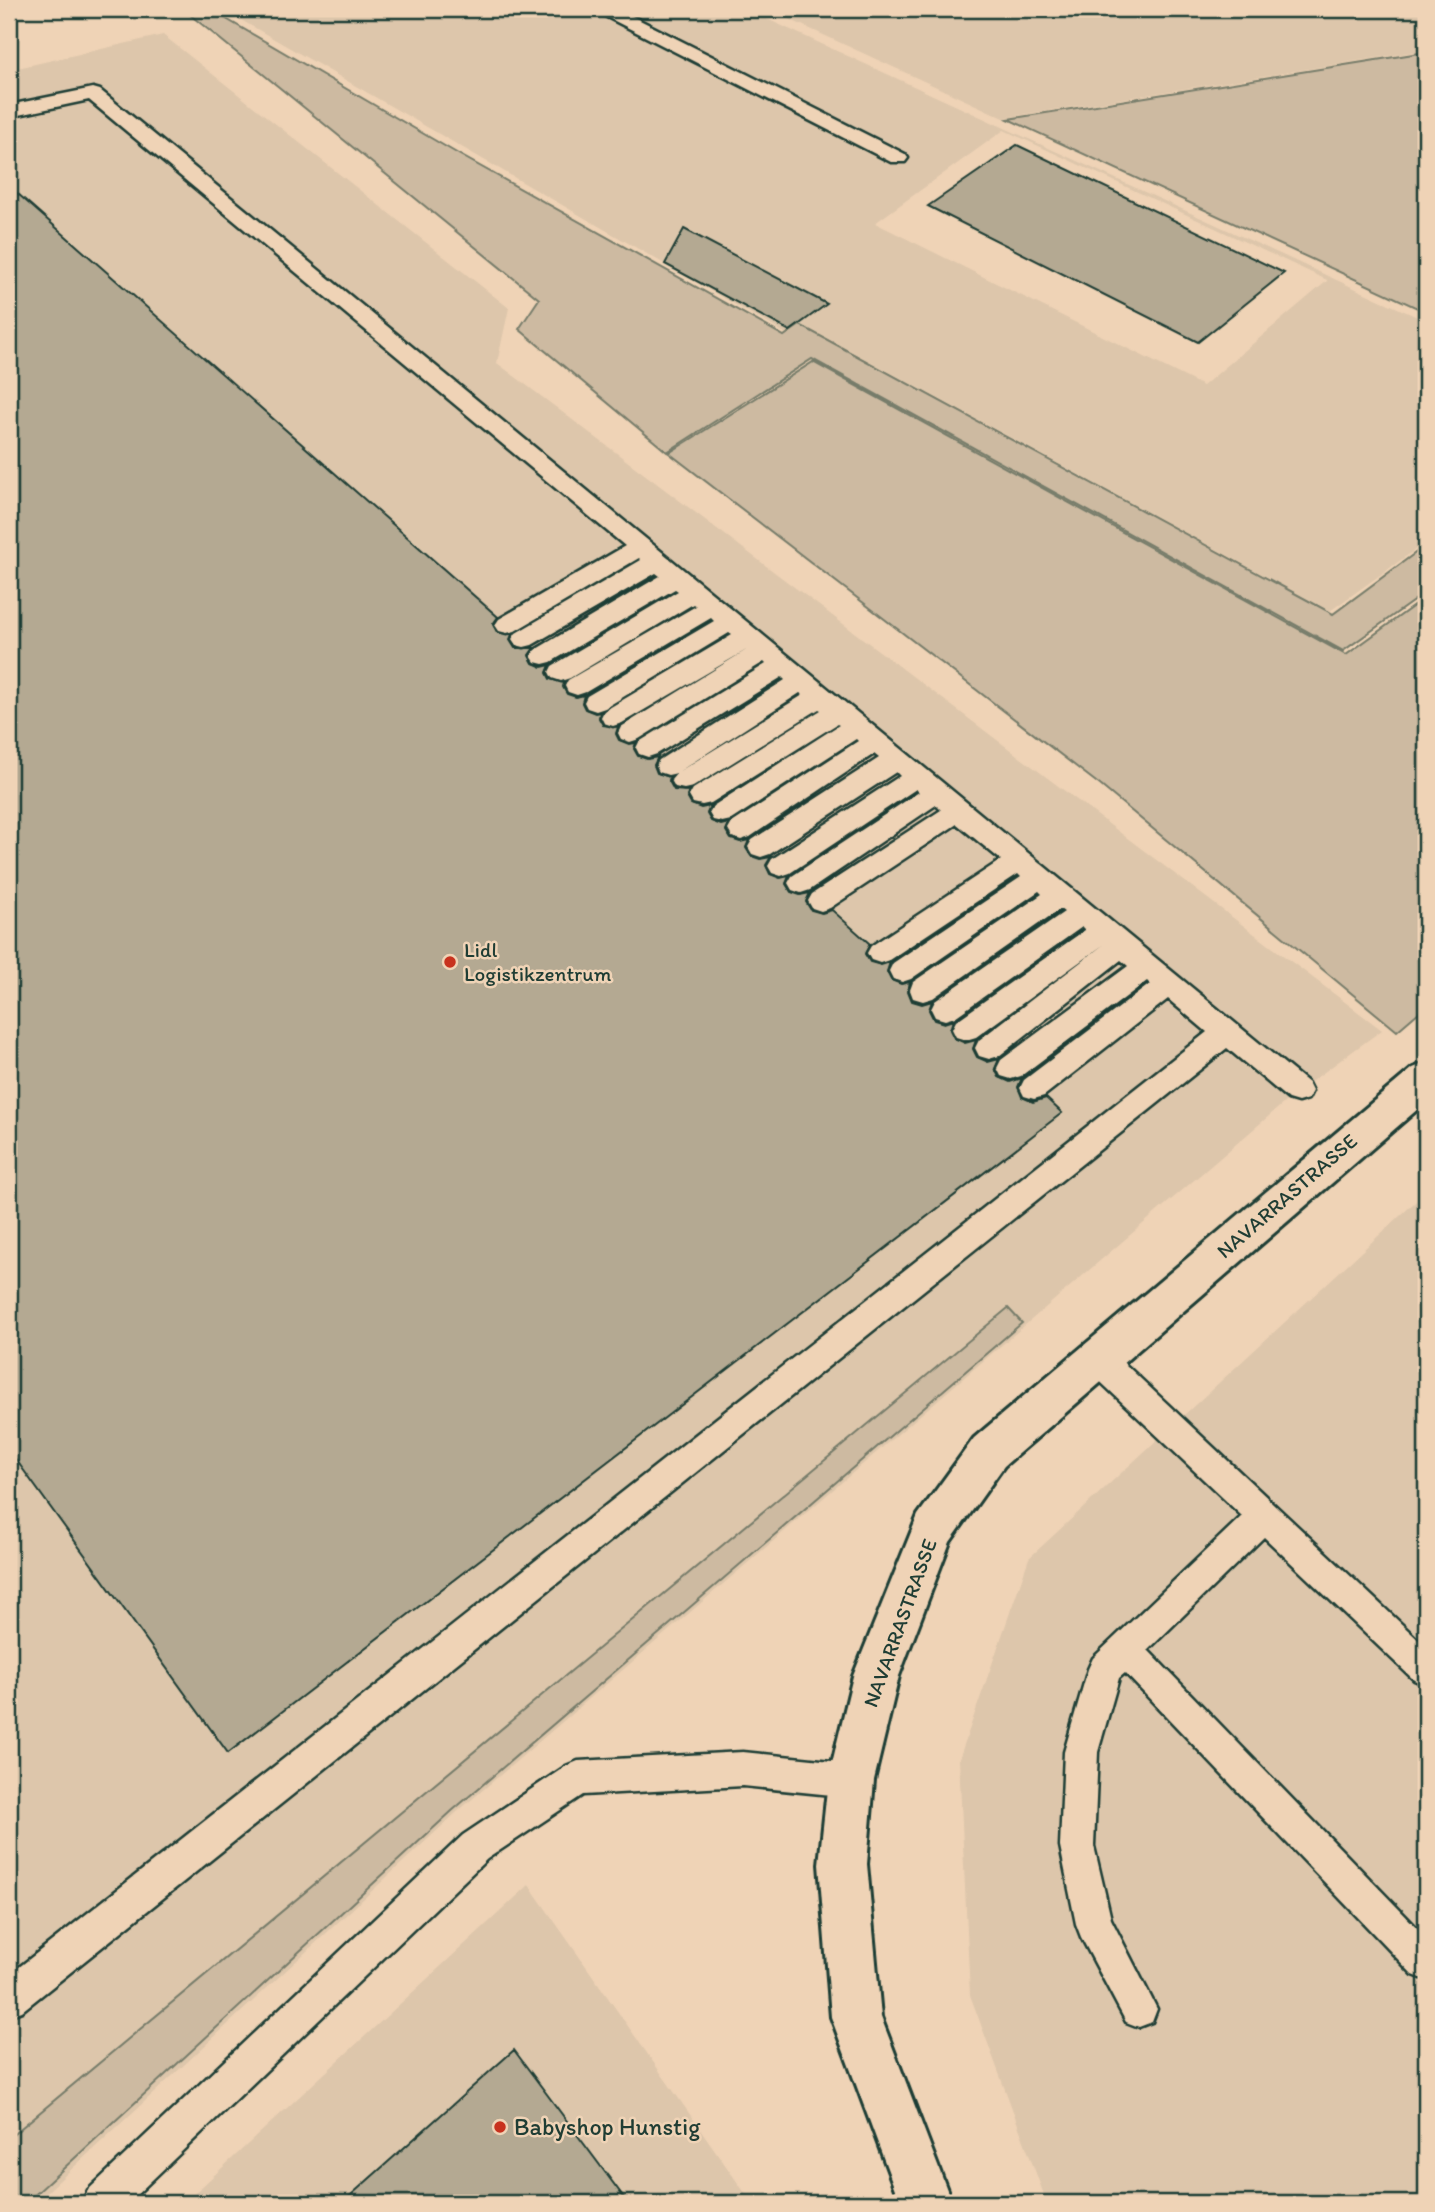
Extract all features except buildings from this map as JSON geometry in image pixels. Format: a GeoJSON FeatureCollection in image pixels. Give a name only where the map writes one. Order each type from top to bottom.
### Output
{"type":"FeatureCollection","features":[{"type":"Feature","properties":{"kind":"street","name":"NAVARRASTRASSE"},"geometry":{"type":"LineString","coordinates":[[926,2203],[856,2017],[843,1864],[851,1780],[876,1676],[933,1530],[989,1452],[1426,1079]]}},
{"type":"Feature","properties":{"kind":"lane"},"geometry":{"type":"LineString","coordinates":[[606,9],[898,158]]}},
{"type":"Feature","properties":{"kind":"lane"},"geometry":{"type":"LineString","coordinates":[[9,111],[93,94],[1298,1091]]}},
{"type":"Feature","properties":{"kind":"lane"},"geometry":{"type":"LineString","coordinates":[[516,632],[649,554]]}},
{"type":"Feature","properties":{"kind":"lane"},"geometry":{"type":"LineString","coordinates":[[677,577],[560,671],[785,666]]}},
{"type":"Feature","properties":{"kind":"lane"},"geometry":{"type":"LineString","coordinates":[[785,666],[622,725],[785,666]]}},
{"type":"Feature","properties":{"kind":"lane"},"geometry":{"type":"LineString","coordinates":[[785,666],[684,781],[785,666]]}},
{"type":"Feature","properties":{"kind":"lane"},"geometry":{"type":"LineString","coordinates":[[722,813],[785,666]]}},
{"type":"Feature","properties":{"kind":"lane"},"geometry":{"type":"LineString","coordinates":[[741,830],[785,666]]}},
{"type":"Feature","properties":{"kind":"lane"},"geometry":{"type":"LineString","coordinates":[[761,848],[897,759]]}},
{"type":"Feature","properties":{"kind":"lane"},"geometry":{"type":"LineString","coordinates":[[781,866],[927,784]]}},
{"type":"Feature","properties":{"kind":"lane"},"geometry":{"type":"LineString","coordinates":[[802,883],[927,784]]}},
{"type":"Feature","properties":{"kind":"lane"},"geometry":{"type":"LineString","coordinates":[[821,901],[959,810]]}},
{"type":"Feature","properties":{"kind":"lane"},"geometry":{"type":"LineString","coordinates":[[880,953],[1030,869]]}},
{"type":"Feature","properties":{"kind":"lane"},"geometry":{"type":"LineString","coordinates":[[902,971],[1030,869]]}},
{"type":"Feature","properties":{"kind":"lane"},"geometry":{"type":"LineString","coordinates":[[923,990],[1061,895]]}},
{"type":"Feature","properties":{"kind":"lane"},"geometry":{"type":"LineString","coordinates":[[945,1009],[1083,912]]}},
{"type":"Feature","properties":{"kind":"lane"},"geometry":{"type":"LineString","coordinates":[[966,1029],[1113,938]]}},
{"type":"Feature","properties":{"kind":"lane"},"geometry":{"type":"LineString","coordinates":[[989,1048],[1113,938]]}},
{"type":"Feature","properties":{"kind":"lane"},"geometry":{"type":"LineString","coordinates":[[1011,1068],[1148,966]]}},
{"type":"Feature","properties":{"kind":"lane"},"geometry":{"type":"LineString","coordinates":[[1034,1088],[1169,984]]}},
{"type":"Feature","properties":{"kind":"lane"},"geometry":{"type":"LineString","coordinates":[[13,1985],[1227,1032]]}},
{"type":"Feature","properties":{"kind":"lane"},"geometry":{"type":"LineString","coordinates":[[1098,1359],[1426,1669]]}},
{"type":"Feature","properties":{"kind":"lane"},"geometry":{"type":"LineString","coordinates":[[1139,2009],[1094,1924],[1077,1846],[1081,1752],[1105,1668],[1264,1516]]}},
{"type":"Feature","properties":{"kind":"lane"},"geometry":{"type":"LineString","coordinates":[[1125,1649],[1426,1962]]}},
{"type":"Feature","properties":{"kind":"lane"},"geometry":{"type":"LineString","coordinates":[[101,2203],[475,1847],[578,1778],[743,1769],[851,1780]]}},
{"type":"Feature","properties":{"kind":"shaded area"},"geometry":{"type":"Polygon","coordinates":[[[183,9],[227,9],[216,13],[460,155],[784,336],[800,325],[1333,614],[1426,545],[1426,592],[1343,651],[812,359],[667,452],[519,329],[539,299],[183,9]]]}},
{"type":"Feature","properties":{"kind":"shaded area"},"geometry":{"type":"Polygon","coordinates":[[[243,9],[745,9],[1426,321],[1426,542],[1330,611],[801,324],[786,334],[229,13],[243,9]],[[1004,130],[875,223],[1203,386],[1327,280],[1004,130]]]}},
{"type":"Feature","properties":{"kind":"shaded area"},"geometry":{"type":"Polygon","coordinates":[[[767,9],[1426,9],[1426,50],[1004,118],[767,9]]]}},
{"type":"Feature","properties":{"kind":"shaded area"},"geometry":{"type":"Polygon","coordinates":[[[163,35],[509,308],[497,363],[1382,1030],[1298,1091],[456,1813],[35,2203],[9,2203],[9,70],[163,35]]]}},
{"type":"Feature","properties":{"kind":"shaded area"},"geometry":{"type":"Polygon","coordinates":[[[1426,52],[1426,312],[1008,119],[1426,52]]]}},
{"type":"Feature","properties":{"kind":"shaded area"},"geometry":{"type":"Polygon","coordinates":[[[813,362],[1346,655],[1426,597],[1426,1006],[1397,1031],[1100,785],[669,453],[813,362]]]}},
{"type":"Feature","properties":{"kind":"shaded area"},"geometry":{"type":"Polygon","coordinates":[[[1426,1192],[1426,2203],[1047,2203],[970,1995],[959,1759],[1029,1558],[1426,1192]]]}},
{"type":"Feature","properties":{"kind":"shaded area"},"geometry":{"type":"Polygon","coordinates":[[[1008,1308],[1022,1323],[452,1811],[26,2203],[9,2203],[9,2138],[1008,1308]]]}},
{"type":"Feature","properties":{"kind":"shaded area"},"geometry":{"type":"Polygon","coordinates":[[[529,1885],[752,2203],[184,2203],[529,1885]]]}},
{"type":"Feature","properties":{"kind":"place","name":"Lidl Logistikzentrum"},"geometry":{"type":"Point","coordinates":[450,962]}},
{"type":"Feature","properties":{"kind":"place","name":"Babyshop Hunstig"},"geometry":{"type":"Point","coordinates":[500,2127]}}]}
